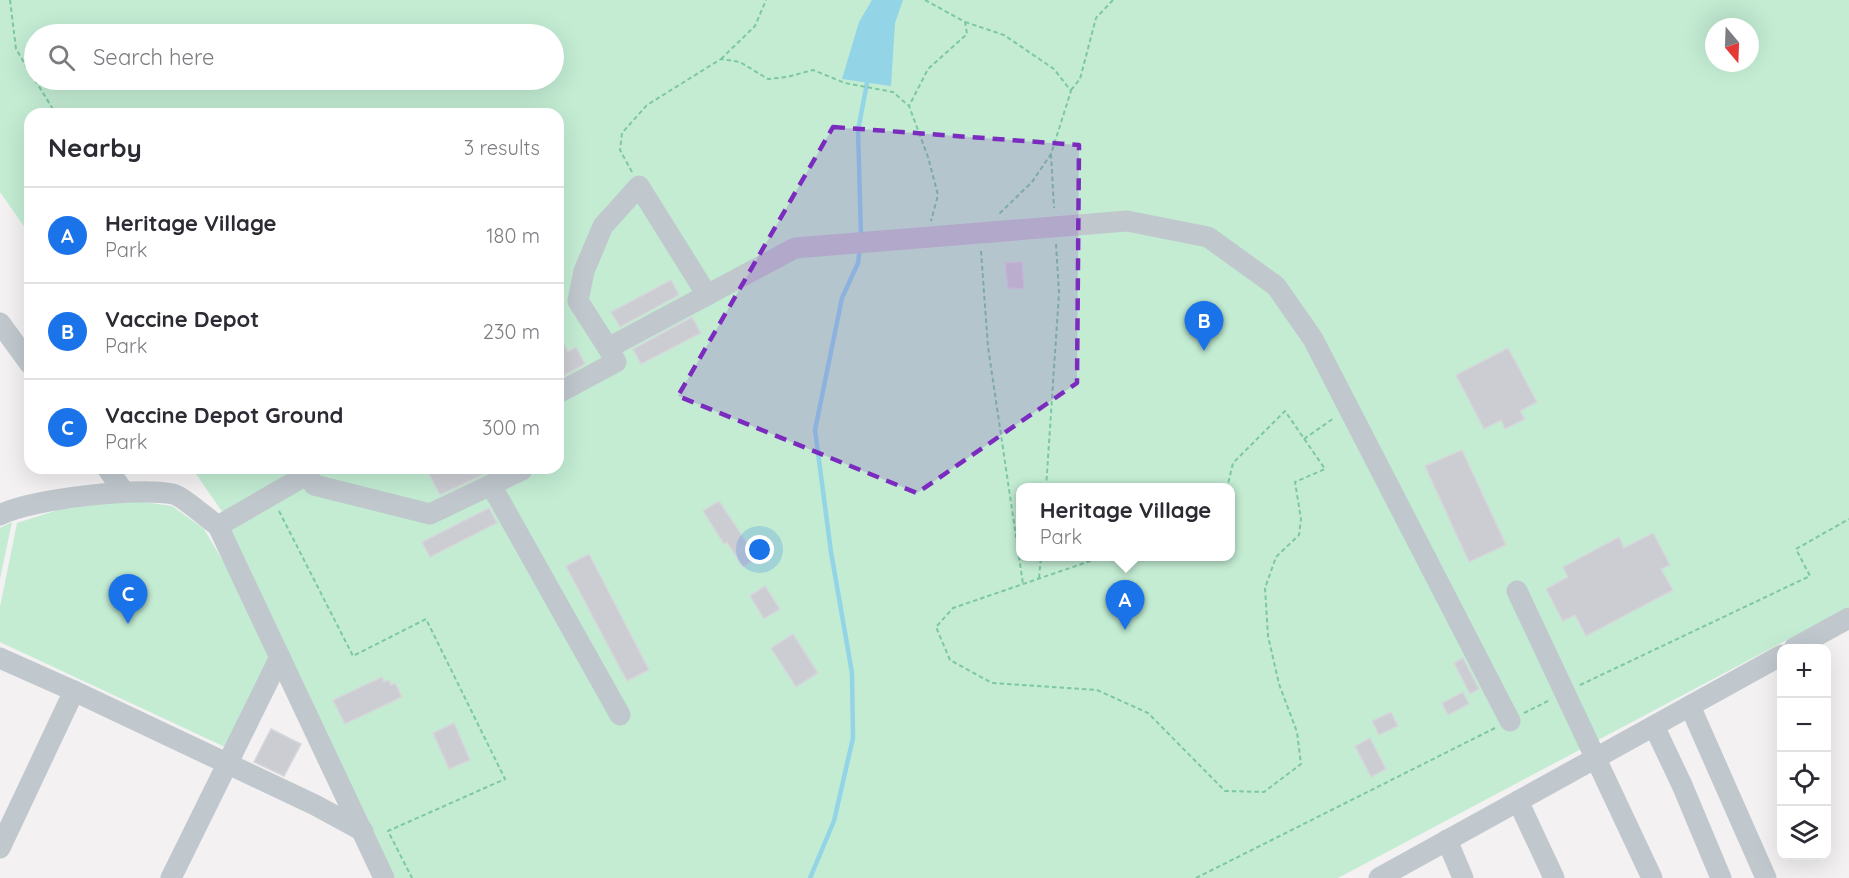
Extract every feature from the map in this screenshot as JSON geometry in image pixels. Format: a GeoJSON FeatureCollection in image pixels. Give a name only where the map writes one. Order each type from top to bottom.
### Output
{"type":"FeatureCollection","features":[{"type":"Feature","properties":{"kind":"street"},"geometry":{"type":"LineString","coordinates":[[564,390],[616,362],[578,301],[584,271],[603,226],[639,186],[707,295]]}},
{"type":"Feature","properties":{"kind":"street"},"geometry":{"type":"LineString","coordinates":[[608,348],[795,248],[1127,221],[1208,237],[1276,286],[1313,339],[1510,721]]}},
{"type":"Feature","properties":{"kind":"street"},"geometry":{"type":"LineString","coordinates":[[0,323],[24,356]]}},
{"type":"Feature","properties":{"kind":"street"},"geometry":{"type":"LineString","coordinates":[[111,474],[124,492]]}},
{"type":"Feature","properties":{"kind":"street"},"geometry":{"type":"LineString","coordinates":[[218,526],[302,474]]}},
{"type":"Feature","properties":{"kind":"street"},"geometry":{"type":"LineString","coordinates":[[308,474],[314,485],[430,514],[514,474]]}},
{"type":"Feature","properties":{"kind":"street"},"geometry":{"type":"LineString","coordinates":[[491,485],[620,714]]}},
{"type":"Feature","properties":{"kind":"street"},"geometry":{"type":"LineString","coordinates":[[0,515],[9,510],[56,501],[124,492],[175,494],[218,526],[363,831],[381,876]]}},
{"type":"Feature","properties":{"kind":"street"},"geometry":{"type":"LineString","coordinates":[[1517,591],[1652,878]]}},
{"type":"Feature","properties":{"kind":"street"},"geometry":{"type":"LineString","coordinates":[[1801,644],[1849,618]]}},
{"type":"Feature","properties":{"kind":"street"},"geometry":{"type":"LineString","coordinates":[[171,878],[280,657]]}},
{"type":"Feature","properties":{"kind":"street"},"geometry":{"type":"LineString","coordinates":[[0,658],[315,805],[363,831]]}},
{"type":"Feature","properties":{"kind":"street"},"geometry":{"type":"LineString","coordinates":[[1379,878],[1777,658]]}},
{"type":"Feature","properties":{"kind":"street"},"geometry":{"type":"LineString","coordinates":[[0,848],[74,691]]}},
{"type":"Feature","properties":{"kind":"street"},"geometry":{"type":"LineString","coordinates":[[1690,706],[1767,878]]}},
{"type":"Feature","properties":{"kind":"street"},"geometry":{"type":"LineString","coordinates":[[1654,726],[1682,785],[1721,878]]}},
{"type":"Feature","properties":{"kind":"street"},"geometry":{"type":"LineString","coordinates":[[1518,801],[1554,878]]}},
{"type":"Feature","properties":{"kind":"street"},"geometry":{"type":"LineString","coordinates":[[1447,840],[1463,878]]}},
{"type":"Feature","properties":{"kind":"path"},"geometry":{"type":"LineString","coordinates":[[10,0],[16,49],[24,62]]}},
{"type":"Feature","properties":{"kind":"path"},"geometry":{"type":"LineString","coordinates":[[639,186],[620,150],[622,133],[647,105],[721,59],[755,26],[766,0]]}},
{"type":"Feature","properties":{"kind":"path"},"geometry":{"type":"LineString","coordinates":[[925,0],[965,22],[1004,34],[1054,69],[1071,91]]}},
{"type":"Feature","properties":{"kind":"path"},"geometry":{"type":"LineString","coordinates":[[1016,537],[988,346],[980,233],[1032,182],[1051,154],[1071,91],[1080,80],[1096,18],[1113,0]]}},
{"type":"Feature","properties":{"kind":"path"},"geometry":{"type":"LineString","coordinates":[[909,106],[928,69],[967,34],[965,22]]}},
{"type":"Feature","properties":{"kind":"path"},"geometry":{"type":"LineString","coordinates":[[721,59],[740,62],[768,79],[813,70],[845,82],[893,92],[909,106],[928,157],[938,195],[926,238]]}},
{"type":"Feature","properties":{"kind":"path"},"geometry":{"type":"LineString","coordinates":[[42,90],[52,108]]}},
{"type":"Feature","properties":{"kind":"path"},"geometry":{"type":"LineString","coordinates":[[1047,483],[1059,293],[1051,154]]}},
{"type":"Feature","properties":{"kind":"path"},"geometry":{"type":"LineString","coordinates":[[1304,439],[1348,407]]}},
{"type":"Feature","properties":{"kind":"path"},"geometry":{"type":"LineString","coordinates":[[1091,561],[953,608],[936,627],[950,660],[992,683],[1097,690],[1148,713],[1225,790],[1264,792],[1301,764],[1297,732],[1279,684],[1268,636],[1265,588],[1276,557],[1299,535],[1301,519],[1295,482],[1326,470],[1285,411],[1233,463],[1228,483]]}},
{"type":"Feature","properties":{"kind":"path"},"geometry":{"type":"LineString","coordinates":[[271,495],[353,656],[426,619],[505,778],[388,831],[412,878]]}},
{"type":"Feature","properties":{"kind":"path"},"geometry":{"type":"LineString","coordinates":[[1196,878],[1564,693],[1810,576],[1796,549],[1849,519]]}},
{"type":"Feature","properties":{"kind":"path"},"geometry":{"type":"LineString","coordinates":[[1019,561],[1023,585]]}},
{"type":"Feature","properties":{"kind":"path"},"geometry":{"type":"LineString","coordinates":[[1039,579],[1041,561]]}},
{"type":"Feature","properties":{"kind":"highlighted area"},"geometry":{"type":"Polygon","coordinates":[[[833,127],[1079,145],[1077,383],[917,493],[678,396],[833,127]]]}},
{"type":"Feature","properties":{"kind":"green space"},"geometry":{"type":"Polygon","coordinates":[[[0,0],[1849,0],[1849,607],[1338,878],[395,878],[223,513],[196,474],[564,474],[564,108],[24,108],[24,226],[0,192],[0,0]]]}},
{"type":"Feature","properties":{"kind":"green space"},"geometry":{"type":"Polygon","coordinates":[[[129,500],[172,506],[204,529],[240,590],[271,657],[225,747],[0,642],[0,607],[17,523],[58,510],[129,500]]]}},
{"type":"Feature","properties":{"kind":"green space"},"geometry":{"type":"Polygon","coordinates":[[[12,522],[0,579],[0,528],[12,522]]]}},
{"type":"Feature","properties":{"kind":"water"},"geometry":{"type":"Polygon","coordinates":[[[872,0],[903,0],[895,23],[891,86],[842,79],[859,22],[872,0]]]}},
{"type":"Feature","properties":{"kind":"building"},"geometry":{"type":"Polygon","coordinates":[[[1022,262],[1024,289],[1008,288],[1005,263],[1022,262]]]}},
{"type":"Feature","properties":{"kind":"building"},"geometry":{"type":"Polygon","coordinates":[[[671,280],[679,295],[620,327],[611,312],[671,280]]]}},
{"type":"Feature","properties":{"kind":"building"},"geometry":{"type":"Polygon","coordinates":[[[692,317],[701,333],[641,364],[633,349],[692,317]]]}},
{"type":"Feature","properties":{"kind":"building"},"geometry":{"type":"Polygon","coordinates":[[[564,344],[568,352],[576,347],[585,364],[564,376],[564,344]]]}},
{"type":"Feature","properties":{"kind":"building"},"geometry":{"type":"Polygon","coordinates":[[[1508,348],[1537,402],[1520,411],[1525,419],[1505,429],[1501,420],[1484,429],[1456,375],[1508,348]]]}},
{"type":"Feature","properties":{"kind":"building"},"geometry":{"type":"Polygon","coordinates":[[[1462,450],[1506,545],[1469,562],[1425,466],[1462,450]]]}},
{"type":"Feature","properties":{"kind":"building"},"geometry":{"type":"Polygon","coordinates":[[[429,474],[484,474],[440,495],[429,474]]]}},
{"type":"Feature","properties":{"kind":"building"},"geometry":{"type":"Polygon","coordinates":[[[719,501],[757,558],[743,567],[727,542],[724,544],[703,511],[719,501]]]}},
{"type":"Feature","properties":{"kind":"building"},"geometry":{"type":"Polygon","coordinates":[[[489,508],[497,523],[430,557],[422,542],[489,508]]]}},
{"type":"Feature","properties":{"kind":"building"},"geometry":{"type":"Polygon","coordinates":[[[1653,533],[1670,565],[1661,569],[1673,590],[1586,636],[1575,615],[1563,621],[1546,589],[1568,577],[1563,567],[1619,537],[1624,548],[1653,533]]]}},
{"type":"Feature","properties":{"kind":"building"},"geometry":{"type":"Polygon","coordinates":[[[589,554],[649,670],[627,681],[566,566],[589,554]]]}},
{"type":"Feature","properties":{"kind":"building"},"geometry":{"type":"Polygon","coordinates":[[[765,586],[780,609],[764,619],[750,596],[765,586]]]}},
{"type":"Feature","properties":{"kind":"building"},"geometry":{"type":"Polygon","coordinates":[[[793,634],[818,673],[796,687],[771,648],[793,634]]]}},
{"type":"Feature","properties":{"kind":"building"},"geometry":{"type":"Polygon","coordinates":[[[1463,658],[1479,689],[1470,694],[1454,663],[1463,658]]]}},
{"type":"Feature","properties":{"kind":"building"},"geometry":{"type":"Polygon","coordinates":[[[382,677],[384,682],[389,680],[391,685],[395,683],[402,697],[345,724],[333,700],[382,677]]]}},
{"type":"Feature","properties":{"kind":"building"},"geometry":{"type":"Polygon","coordinates":[[[1463,692],[1469,704],[1448,715],[1442,703],[1463,692]]]}},
{"type":"Feature","properties":{"kind":"building"},"geometry":{"type":"Polygon","coordinates":[[[1391,712],[1398,726],[1379,735],[1372,721],[1391,712]]]}},
{"type":"Feature","properties":{"kind":"building"},"geometry":{"type":"Polygon","coordinates":[[[454,723],[470,760],[449,769],[433,733],[454,723]]]}},
{"type":"Feature","properties":{"kind":"building"},"geometry":{"type":"Polygon","coordinates":[[[271,729],[301,744],[284,776],[254,762],[271,729]]]}},
{"type":"Feature","properties":{"kind":"building"},"geometry":{"type":"Polygon","coordinates":[[[1370,738],[1386,769],[1371,777],[1355,746],[1370,738]]]}},
{"type":"Feature","properties":{"kind":"waterway"},"geometry":{"type":"LineString","coordinates":[[861,236],[858,130],[868,78]]}},
{"type":"Feature","properties":{"kind":"waterway"},"geometry":{"type":"LineString","coordinates":[[810,878],[834,821],[853,738],[852,673],[831,552],[815,430],[842,298],[858,263],[860,248]]}},
{"type":"Feature","properties":{"kind":"place","name":"Vaccine Depot"},"geometry":{"type":"Point","coordinates":[1204,351]}},
{"type":"Feature","properties":{"kind":"place","name":"Vaccine Depot Ground"},"geometry":{"type":"Point","coordinates":[128,624]}},
{"type":"Feature","properties":{"kind":"place","name":"Heritage Village"},"geometry":{"type":"Point","coordinates":[1125,630]}}]}
